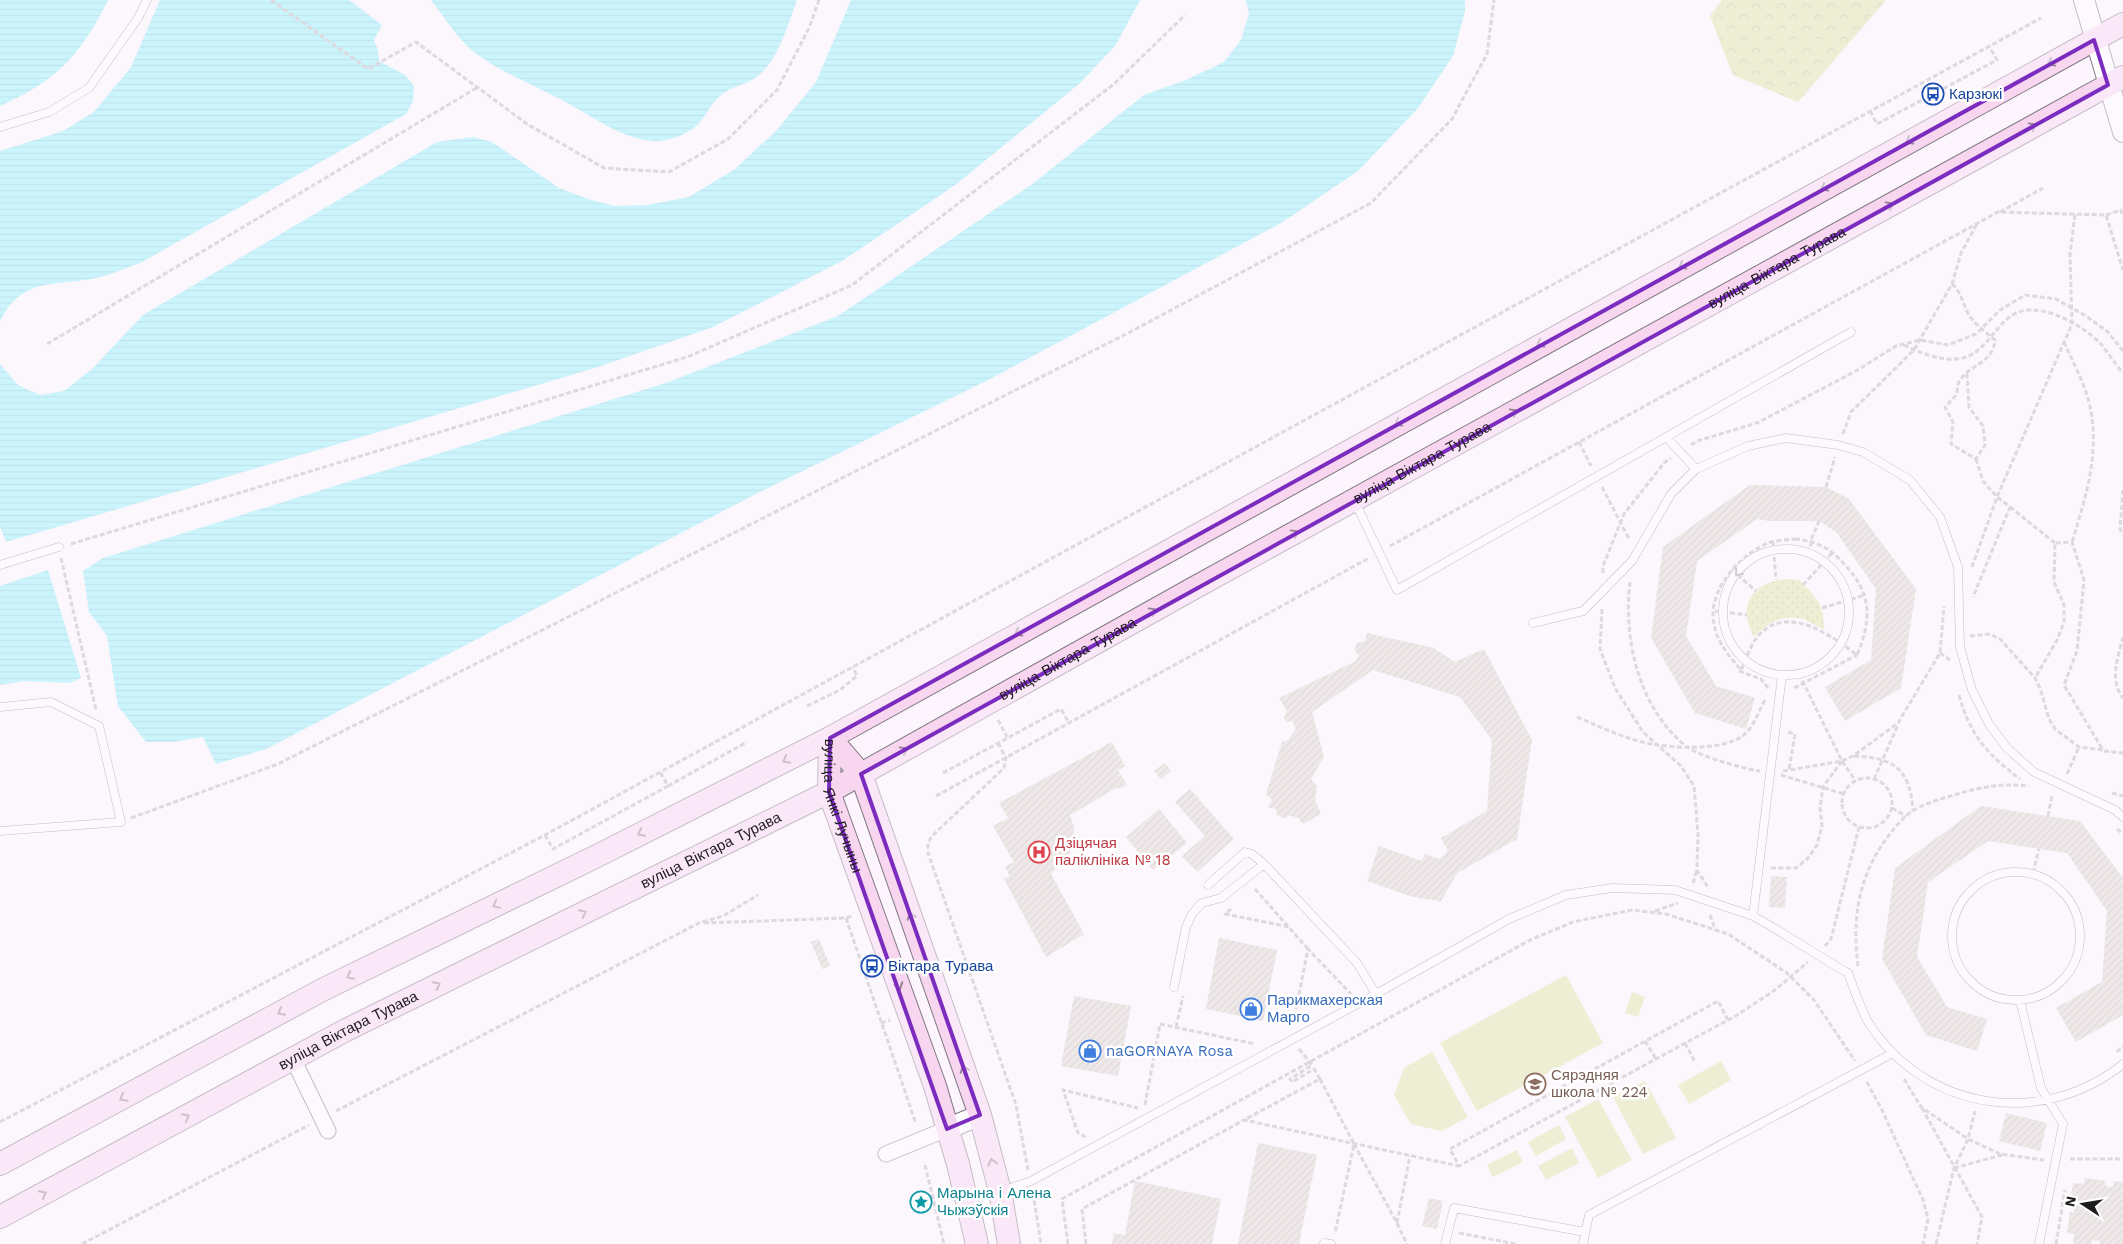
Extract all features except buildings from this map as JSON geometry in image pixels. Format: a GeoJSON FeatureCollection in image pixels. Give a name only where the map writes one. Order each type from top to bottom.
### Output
{"type":"FeatureCollection","features":[{"type":"Feature","properties":{"kind":"main road"},"geometry":{"type":"LineString","coordinates":[[0,1164],[324,989],[597,856],[830,738],[2123,24]]}},
{"type":"Feature","properties":{"kind":"main road","name":"вуліца Віктара Турава"},"geometry":{"type":"LineString","coordinates":[[0,1217],[346,1030],[830,792],[1355,500],[2116,81]]}},
{"type":"Feature","properties":{"kind":"main road","name":"вуліца Янкі Лучыны"},"geometry":{"type":"LineString","coordinates":[[830,738],[862,774],[980,1115],[1000,1191],[1009,1244]]}},
{"type":"Feature","properties":{"kind":"main road","name":"вуліца Янкі Лучыны"},"geometry":{"type":"LineString","coordinates":[[830,738],[830,792],[935,1086],[976,1244]]}},
{"type":"Feature","properties":{"kind":"street"},"geometry":{"type":"LineString","coordinates":[[2084,0],[2094,40],[2116,81],[2123,132]]}},
{"type":"Feature","properties":{"kind":"street"},"geometry":{"type":"LineString","coordinates":[[293,1059],[325,1124]]}},
{"type":"Feature","properties":{"kind":"street"},"geometry":{"type":"LineString","coordinates":[[886,1154],[980,1115]]}},
{"type":"Feature","properties":{"kind":"lane"},"geometry":{"type":"LineString","coordinates":[[0,127],[49,112],[89,88],[138,18],[147,0]]}},
{"type":"Feature","properties":{"kind":"lane"},"geometry":{"type":"LineString","coordinates":[[1355,500],[1378,553],[1397,590],[1851,332]]}},
{"type":"Feature","properties":{"kind":"lane"},"geometry":{"type":"LineString","coordinates":[[1667,438],[1696,469]]}},
{"type":"Feature","properties":{"kind":"lane"},"geometry":{"type":"LineString","coordinates":[[1533,624],[1583,610],[1632,561],[1671,494],[1696,469],[1748,446],[1786,438],[1838,445],[1863,452],[1910,480],[1940,517],[1958,567],[1960,647],[1972,690],[1989,724],[2007,748],[2034,772],[2119,810],[2123,817]]}},
{"type":"Feature","properties":{"kind":"lane"},"geometry":{"type":"LineString","coordinates":[[0,565],[59,548]]}},
{"type":"Feature","properties":{"kind":"lane"},"geometry":{"type":"LineString","coordinates":[[1773,550],[1798,550],[1810,554],[1824,562],[1838,576],[1848,600],[1848,627],[1841,643],[1830,658],[1800,678],[1762,671],[1745,660],[1729,639],[1719,612],[1735,571],[1753,559],[1773,550]]}},
{"type":"Feature","properties":{"kind":"lane"},"geometry":{"type":"LineString","coordinates":[[1753,916],[1782,675]]}},
{"type":"Feature","properties":{"kind":"lane"},"geometry":{"type":"LineString","coordinates":[[0,707],[51,702],[99,726],[121,822],[0,831]]}},
{"type":"Feature","properties":{"kind":"lane"},"geometry":{"type":"LineString","coordinates":[[1208,886],[1245,852],[1252,854],[1264,864],[1357,963],[1376,994]]}},
{"type":"Feature","properties":{"kind":"lane"},"geometry":{"type":"LineString","coordinates":[[1174,987],[1186,927],[1192,914],[1202,903],[1221,898],[1264,864]]}},
{"type":"Feature","properties":{"kind":"lane"},"geometry":{"type":"LineString","coordinates":[[2012,871],[2033,873],[2053,882],[2068,897],[2078,917],[2081,938],[2077,959],[2066,978],[2049,992],[2030,1000],[2008,1001],[1988,994],[1970,982],[1958,965],[1954,952],[1952,924],[1960,904],[1973,887],[1991,876],[2012,871]]}},
{"type":"Feature","properties":{"kind":"lane"},"geometry":{"type":"LineString","coordinates":[[1000,1191],[1031,1181],[1376,994],[1509,919],[1566,896],[1612,888],[1675,890],[1753,916],[1803,944],[1816,955],[1848,973],[1866,1018],[1891,1054],[1936,1085],[1978,1100],[2008,1104],[2048,1100],[2092,1085],[2123,1064]]}},
{"type":"Feature","properties":{"kind":"lane"},"geometry":{"type":"LineString","coordinates":[[2020,1000],[2041,1088],[2063,1124],[2039,1244]]}},
{"type":"Feature","properties":{"kind":"lane"},"geometry":{"type":"LineString","coordinates":[[1583,1244],[1589,1215],[1891,1054]]}},
{"type":"Feature","properties":{"kind":"lane"},"geometry":{"type":"LineString","coordinates":[[1446,1244],[1454,1208],[1585,1232]]}},
{"type":"Feature","properties":{"kind":"path"},"geometry":{"type":"LineString","coordinates":[[271,0],[368,69],[416,42],[527,124],[604,168],[669,172],[728,139],[777,90],[809,28],[819,0]]}},
{"type":"Feature","properties":{"kind":"path"},"geometry":{"type":"LineString","coordinates":[[121,822],[278,764],[1132,332],[1370,203],[1452,120],[1487,54],[1494,0]]}},
{"type":"Feature","properties":{"kind":"path"},"geometry":{"type":"LineString","coordinates":[[99,726],[59,548],[687,357],[852,285],[1114,84],[1185,15]]}},
{"type":"Feature","properties":{"kind":"path"},"geometry":{"type":"LineString","coordinates":[[0,1122],[545,835],[2041,18]]}},
{"type":"Feature","properties":{"kind":"path"},"geometry":{"type":"LineString","coordinates":[[1870,111],[1877,124],[1997,60],[1989,46]]}},
{"type":"Feature","properties":{"kind":"path"},"geometry":{"type":"LineString","coordinates":[[47,344],[478,87]]}},
{"type":"Feature","properties":{"kind":"path"},"geometry":{"type":"LineString","coordinates":[[936,796],[2043,188]]}},
{"type":"Feature","properties":{"kind":"path"},"geometry":{"type":"LineString","coordinates":[[1998,212],[2106,215],[2121,210],[2123,217]]}},
{"type":"Feature","properties":{"kind":"path"},"geometry":{"type":"LineString","coordinates":[[1874,779],[1898,723],[1940,653],[1946,591],[1964,588],[1997,497],[2072,324],[2070,254],[2075,214]]}},
{"type":"Feature","properties":{"kind":"path"},"geometry":{"type":"LineString","coordinates":[[2106,215],[2123,270]]}},
{"type":"Feature","properties":{"kind":"path"},"geometry":{"type":"LineString","coordinates":[[1826,488],[1838,445],[1852,412],[1914,350],[1952,284],[1961,253],[1978,224]]}},
{"type":"Feature","properties":{"kind":"path"},"geometry":{"type":"LineString","coordinates":[[1952,284],[1958,289],[1972,319],[1995,340],[1994,348],[1986,360],[1960,380],[1955,396],[1945,407],[1953,422],[1951,444],[1976,459],[1983,481],[1997,497],[2055,543],[2072,542]]}},
{"type":"Feature","properties":{"kind":"path"},"geometry":{"type":"LineString","coordinates":[[1715,929],[1710,914],[1709,887],[1697,870],[1698,834],[1694,786],[1681,766],[1643,732],[1615,688],[1600,649],[1603,566],[1624,514],[1664,463],[1697,441],[1757,423],[1902,345],[1920,340],[1948,345],[1976,334],[2000,310],[2025,295],[2056,299],[2108,332],[2123,351]]}},
{"type":"Feature","properties":{"kind":"path"},"geometry":{"type":"LineString","coordinates":[[1902,345],[1922,355],[1942,358],[1966,357],[1991,336],[2011,315],[2030,308],[2057,314],[2099,342],[2123,373]]}},
{"type":"Feature","properties":{"kind":"path"},"geometry":{"type":"LineString","coordinates":[[2064,342],[2089,402],[2094,459],[2086,496],[2072,542],[2084,580],[2077,651],[2064,685],[2104,750]]}},
{"type":"Feature","properties":{"kind":"path"},"geometry":{"type":"LineString","coordinates":[[1966,374],[1970,407],[1983,426],[1985,445],[1976,459]]}},
{"type":"Feature","properties":{"kind":"path"},"geometry":{"type":"LineString","coordinates":[[1579,442],[1596,478],[1629,536],[1632,561],[1628,600],[1629,636],[1639,678],[1662,720],[1688,748]]}},
{"type":"Feature","properties":{"kind":"path"},"geometry":{"type":"LineString","coordinates":[[2123,490],[2120,529],[2123,535]]}},
{"type":"Feature","properties":{"kind":"path"},"geometry":{"type":"LineString","coordinates":[[1969,605],[2010,507]]}},
{"type":"Feature","properties":{"kind":"path"},"geometry":{"type":"LineString","coordinates":[[1810,554],[1811,540],[1818,521]]}},
{"type":"Feature","properties":{"kind":"path"},"geometry":{"type":"LineString","coordinates":[[1790,691],[1800,678],[1857,655],[1863,640],[1867,614],[1865,595],[1855,576],[1834,552],[1811,540],[1795,539],[1773,542],[1743,558],[1735,571],[1725,578],[1716,600],[1719,612],[1713,622],[1722,646],[1740,670],[1760,633],[1771,626],[1784,622],[1797,621],[1809,626],[1841,643],[1857,655]]}},
{"type":"Feature","properties":{"kind":"path"},"geometry":{"type":"LineString","coordinates":[[1773,542],[1776,580]]}},
{"type":"Feature","properties":{"kind":"path"},"geometry":{"type":"LineString","coordinates":[[2035,678],[2057,640],[2064,622],[2064,605],[2054,582],[2055,543]]}},
{"type":"Feature","properties":{"kind":"path"},"geometry":{"type":"LineString","coordinates":[[1803,585],[1834,552]]}},
{"type":"Feature","properties":{"kind":"path"},"geometry":{"type":"LineString","coordinates":[[1735,571],[1756,591]]}},
{"type":"Feature","properties":{"kind":"path"},"geometry":{"type":"LineString","coordinates":[[1822,608],[1865,595]]}},
{"type":"Feature","properties":{"kind":"path"},"geometry":{"type":"LineString","coordinates":[[1719,612],[1747,615]]}},
{"type":"Feature","properties":{"kind":"path"},"geometry":{"type":"LineString","coordinates":[[1967,629],[1968,636],[1990,634],[2000,639],[2035,678],[2040,688],[2049,719],[2055,729],[2078,747],[2123,753]]}},
{"type":"Feature","properties":{"kind":"path"},"geometry":{"type":"LineString","coordinates":[[2123,637],[2115,676],[2117,690],[2123,698]]}},
{"type":"Feature","properties":{"kind":"path"},"geometry":{"type":"LineString","coordinates":[[807,706],[840,690],[857,676],[852,667]]}},
{"type":"Feature","properties":{"kind":"path"},"geometry":{"type":"LineString","coordinates":[[1739,671],[1761,679],[1768,688],[1764,715]]}},
{"type":"Feature","properties":{"kind":"path"},"geometry":{"type":"LineString","coordinates":[[1800,678],[1842,761],[1855,780]]}},
{"type":"Feature","properties":{"kind":"path"},"geometry":{"type":"LineString","coordinates":[[1688,748],[1730,742],[1746,734],[1767,696]]}},
{"type":"Feature","properties":{"kind":"path"},"geometry":{"type":"LineString","coordinates":[[943,773],[1061,708],[1068,723]]}},
{"type":"Feature","properties":{"kind":"path"},"geometry":{"type":"LineString","coordinates":[[1578,717],[1612,732],[1643,742],[1688,748],[1724,762],[1770,772],[1844,794]]}},
{"type":"Feature","properties":{"kind":"path"},"geometry":{"type":"LineString","coordinates":[[1770,772],[1842,761],[1853,756],[1898,723]]}},
{"type":"Feature","properties":{"kind":"path"},"geometry":{"type":"LineString","coordinates":[[1782,731],[1795,734],[1789,770]]}},
{"type":"Feature","properties":{"kind":"path"},"geometry":{"type":"LineString","coordinates":[[545,835],[552,849],[748,742]]}},
{"type":"Feature","properties":{"kind":"path"},"geometry":{"type":"LineString","coordinates":[[998,743],[1006,758],[1004,768],[932,836],[927,847],[997,1055],[1016,1105],[1042,1244]]}},
{"type":"Feature","properties":{"kind":"path"},"geometry":{"type":"LineString","coordinates":[[2074,780],[2066,777],[2078,747]]}},
{"type":"Feature","properties":{"kind":"path"},"geometry":{"type":"LineString","coordinates":[[1853,756],[1883,759],[1899,768],[1908,780],[1912,811]]}},
{"type":"Feature","properties":{"kind":"path"},"geometry":{"type":"LineString","coordinates":[[1756,770],[1757,761]]}},
{"type":"Feature","properties":{"kind":"path"},"geometry":{"type":"LineString","coordinates":[[1767,872],[1771,868],[1796,868],[1808,858],[1818,845],[1822,826],[1820,808],[1823,787],[1842,761]]}},
{"type":"Feature","properties":{"kind":"path"},"geometry":{"type":"LineString","coordinates":[[660,772],[668,786]]}},
{"type":"Feature","properties":{"kind":"path"},"geometry":{"type":"LineString","coordinates":[[1874,779],[1884,784],[1889,791],[1892,808],[1889,816],[1876,827],[1859,827],[1846,817],[1843,810],[1844,794],[1855,780],[1874,779]]}},
{"type":"Feature","properties":{"kind":"path"},"geometry":{"type":"LineString","coordinates":[[1859,972],[1855,939],[1856,910],[1862,883],[1873,857],[1899,821],[1912,811],[1983,786],[2008,783],[2029,786]]}},
{"type":"Feature","properties":{"kind":"path"},"geometry":{"type":"LineString","coordinates":[[2107,791],[2123,796]]}},
{"type":"Feature","properties":{"kind":"path"},"geometry":{"type":"LineString","coordinates":[[1892,808],[1906,816]]}},
{"type":"Feature","properties":{"kind":"path"},"geometry":{"type":"LineString","coordinates":[[1728,1020],[1718,1000],[1450,1149],[1459,1166],[1728,1020],[1775,990],[1816,955],[1831,939],[1859,827]]}},
{"type":"Feature","properties":{"kind":"path"},"geometry":{"type":"LineString","coordinates":[[2033,873],[2039,849]]}},
{"type":"Feature","properties":{"kind":"path"},"geometry":{"type":"LineString","coordinates":[[1250,893],[1256,888],[1308,949]]}},
{"type":"Feature","properties":{"kind":"path"},"geometry":{"type":"LineString","coordinates":[[82,1244],[325,1124],[698,923],[723,916],[758,895]]}},
{"type":"Feature","properties":{"kind":"path"},"geometry":{"type":"LineString","coordinates":[[1238,903],[1225,914],[1290,927]]}},
{"type":"Feature","properties":{"kind":"path"},"geometry":{"type":"LineString","coordinates":[[1068,1244],[1062,1198],[1530,940],[1573,922],[1632,910],[1666,914],[1728,934],[1755,950],[1790,977],[1814,1000],[1860,1070],[1882,1110],[1923,1200],[1928,1219],[1923,1244]]}},
{"type":"Feature","properties":{"kind":"path"},"geometry":{"type":"LineString","coordinates":[[698,923],[846,918],[916,1125]]}},
{"type":"Feature","properties":{"kind":"path"},"geometry":{"type":"LineString","coordinates":[[1645,1041],[1656,1059]]}},
{"type":"Feature","properties":{"kind":"path"},"geometry":{"type":"LineString","coordinates":[[1685,1043],[1695,1062]]}},
{"type":"Feature","properties":{"kind":"path"},"geometry":{"type":"LineString","coordinates":[[1891,1054],[1982,1217],[1977,1244]]}},
{"type":"Feature","properties":{"kind":"path"},"geometry":{"type":"LineString","coordinates":[[1320,1079],[1407,1244]]}},
{"type":"Feature","properties":{"kind":"path"},"geometry":{"type":"LineString","coordinates":[[1936,1244],[1954,1168],[1968,1138],[1978,1100]]}},
{"type":"Feature","properties":{"kind":"path"},"geometry":{"type":"LineString","coordinates":[[1921,1107],[1968,1138],[2005,1154],[2055,1162]]}},
{"type":"Feature","properties":{"kind":"path"},"geometry":{"type":"LineString","coordinates":[[1086,1244],[1082,1209],[1244,1120]]}},
{"type":"Feature","properties":{"kind":"path"},"geometry":{"type":"LineString","coordinates":[[1335,1235],[1354,1144]]}},
{"type":"Feature","properties":{"kind":"path"},"geometry":{"type":"LineString","coordinates":[[1954,1168],[2005,1154]]}},
{"type":"Feature","properties":{"kind":"path"},"geometry":{"type":"LineString","coordinates":[[1397,1223],[1410,1156]]}},
{"type":"Feature","properties":{"kind":"path"},"geometry":{"type":"LineString","coordinates":[[2068,1168],[2070,1158],[2123,1159]]}},
{"type":"Feature","properties":{"kind":"path"},"geometry":{"type":"LineString","coordinates":[[925,1165],[944,1244]]}},
{"type":"Feature","properties":{"kind":"path"},"geometry":{"type":"LineString","coordinates":[[2056,1244],[2065,1187]]}},
{"type":"Feature","properties":{"kind":"path"},"geometry":{"type":"LineString","coordinates":[[1448,1231],[1495,1242],[1516,1244]]}},
{"type":"Feature","properties":{"kind":"highlighted area"},"geometry":{"type":"Polygon","coordinates":[[[2094,40],[2108,85],[861,774],[980,1115],[947,1129],[829,792],[830,738],[2094,40]]]}},
{"type":"Feature","properties":{"kind":"green space"},"geometry":{"type":"Polygon","coordinates":[[[1722,0],[1886,0],[1798,102],[1733,75],[1710,16],[1722,0]]]}},
{"type":"Feature","properties":{"kind":"green space"},"geometry":{"type":"Polygon","coordinates":[[[1784,579],[1799,580],[1814,596],[1821,607],[1824,629],[1805,620],[1783,618],[1771,623],[1754,637],[1747,616],[1747,606],[1750,598],[1755,591],[1763,586],[1784,579]]]}},
{"type":"Feature","properties":{"kind":"green space"},"geometry":{"type":"Polygon","coordinates":[[[1566,975],[1603,1043],[1477,1111],[1440,1043],[1566,975]]]}},
{"type":"Feature","properties":{"kind":"green space"},"geometry":{"type":"Polygon","coordinates":[[[1632,992],[1645,997],[1638,1017],[1625,1013],[1632,992]]]}},
{"type":"Feature","properties":{"kind":"green space"},"geometry":{"type":"Polygon","coordinates":[[[1432,1052],[1468,1117],[1442,1131],[1411,1124],[1394,1095],[1404,1068],[1432,1052]]]}},
{"type":"Feature","properties":{"kind":"green space"},"geometry":{"type":"Polygon","coordinates":[[[1721,1061],[1731,1080],[1689,1104],[1678,1085],[1721,1061]]]}},
{"type":"Feature","properties":{"kind":"green space"},"geometry":{"type":"Polygon","coordinates":[[[1645,1081],[1676,1138],[1643,1154],[1613,1097],[1645,1081]]]}},
{"type":"Feature","properties":{"kind":"green space"},"geometry":{"type":"Polygon","coordinates":[[[1598,1099],[1632,1160],[1598,1178],[1565,1117],[1598,1099]]]}},
{"type":"Feature","properties":{"kind":"green space"},"geometry":{"type":"Polygon","coordinates":[[[1559,1125],[1566,1139],[1536,1156],[1528,1142],[1559,1125]]]}},
{"type":"Feature","properties":{"kind":"green space"},"geometry":{"type":"Polygon","coordinates":[[[1572,1148],[1579,1163],[1546,1180],[1538,1166],[1572,1148]]]}},
{"type":"Feature","properties":{"kind":"green space"},"geometry":{"type":"Polygon","coordinates":[[[1517,1150],[1523,1162],[1493,1177],[1487,1165],[1517,1150]]]}},
{"type":"Feature","properties":{"kind":"water"},"geometry":{"type":"Polygon","coordinates":[[[0,0],[108,0],[88,36],[65,64],[37,87],[0,106],[0,0]]]}},
{"type":"Feature","properties":{"kind":"water"},"geometry":{"type":"Polygon","coordinates":[[[160,0],[349,0],[382,25],[374,40],[378,50],[379,61],[405,75],[414,86],[413,101],[406,114],[140,263],[102,277],[41,286],[29,290],[9,307],[0,321],[0,151],[63,131],[94,112],[131,67],[160,0]]]}},
{"type":"Feature","properties":{"kind":"water"},"geometry":{"type":"Polygon","coordinates":[[[431,0],[797,0],[783,39],[767,67],[756,78],[721,95],[695,127],[677,137],[660,141],[642,139],[609,127],[560,99],[494,66],[474,52],[462,40],[431,0]]]}},
{"type":"Feature","properties":{"kind":"water"},"geometry":{"type":"Polygon","coordinates":[[[851,0],[1140,0],[1115,46],[1079,84],[954,186],[842,261],[713,327],[595,368],[6,542],[0,527],[0,364],[18,385],[40,395],[64,391],[92,369],[143,315],[437,142],[473,137],[492,142],[559,188],[591,200],[615,206],[647,205],[689,197],[735,169],[776,131],[816,82],[851,0]]]}},
{"type":"Feature","properties":{"kind":"water"},"geometry":{"type":"Polygon","coordinates":[[[1246,0],[1465,0],[1465,11],[1453,56],[1418,108],[1358,171],[1281,223],[990,379],[752,496],[266,749],[216,764],[203,737],[173,742],[146,742],[118,706],[107,636],[89,612],[83,571],[103,558],[666,383],[838,316],[1031,185],[1144,95],[1186,80],[1224,62],[1241,40],[1249,14],[1246,0]]]}},
{"type":"Feature","properties":{"kind":"water"},"geometry":{"type":"Polygon","coordinates":[[[48,570],[81,678],[70,683],[24,681],[0,685],[0,586],[48,570]]]}},
{"type":"Feature","properties":{"kind":"place","name":"Карзюкі"},"geometry":{"type":"Point","coordinates":[1933,94]}},
{"type":"Feature","properties":{"kind":"place","name":"Дзіцячая паліклініка № 18"},"geometry":{"type":"Point","coordinates":[1039,852]}},
{"type":"Feature","properties":{"kind":"place","name":"Віктара Турава"},"geometry":{"type":"Point","coordinates":[872,966]}},
{"type":"Feature","properties":{"kind":"place","name":"Парикмахерская Марго"},"geometry":{"type":"Point","coordinates":[1251,1009]}},
{"type":"Feature","properties":{"kind":"place","name":"naGORNAYA Rosa"},"geometry":{"type":"Point","coordinates":[1090,1051]}},
{"type":"Feature","properties":{"kind":"place","name":"Сярэдняя школа № 224"},"geometry":{"type":"Point","coordinates":[1535,1084]}},
{"type":"Feature","properties":{"kind":"place","name":"Марына і Алена Чыжэўскія"},"geometry":{"type":"Point","coordinates":[921,1202]}}]}
